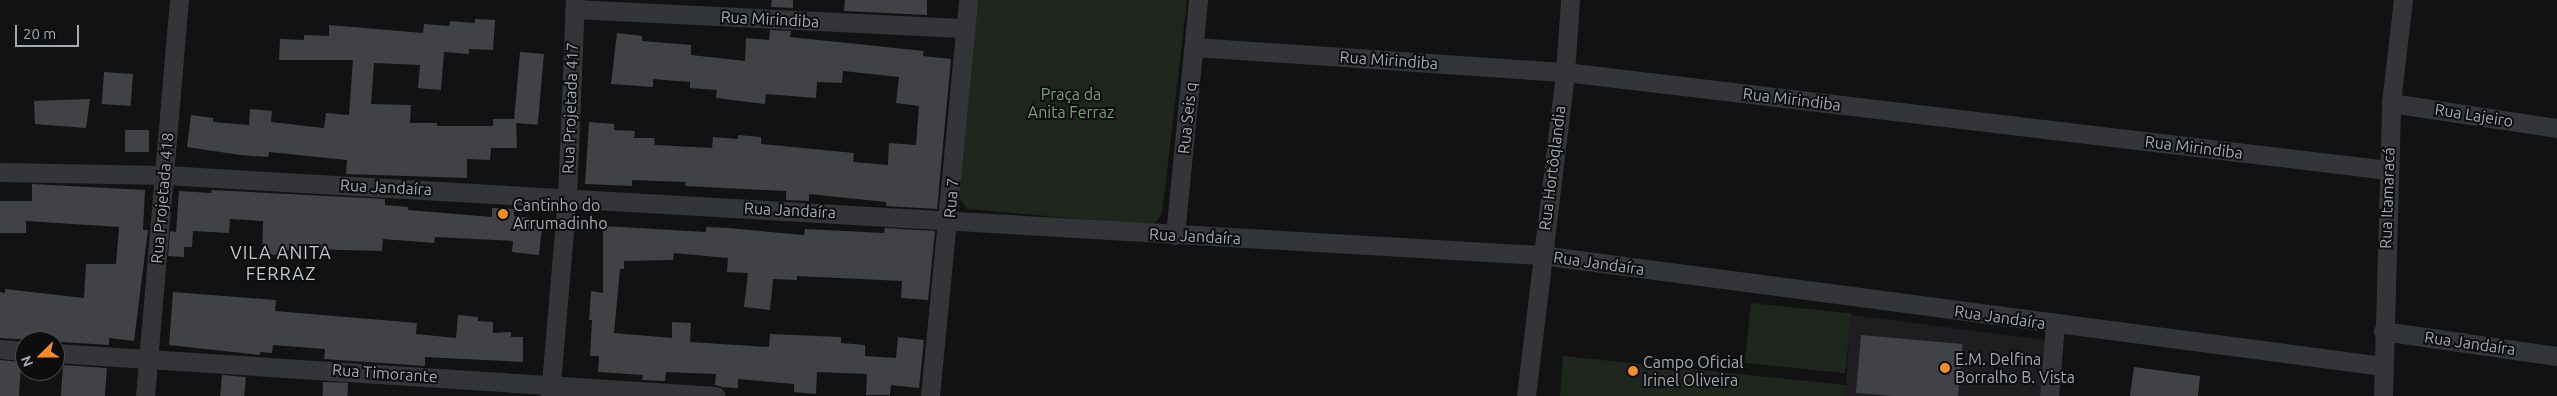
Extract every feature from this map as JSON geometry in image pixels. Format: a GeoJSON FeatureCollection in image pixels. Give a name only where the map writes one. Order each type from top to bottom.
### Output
{"type":"FeatureCollection","features":[{"type":"Feature","properties":{"kind":"street","name":"Rua Projetada 418"},"geometry":{"type":"LineString","coordinates":[[145,396],[165,175],[178,0]]}},
{"type":"Feature","properties":{"kind":"street","name":"Rua 7"},"geometry":{"type":"LineString","coordinates":[[930,396],[949,219],[968,0]]}},
{"type":"Feature","properties":{"kind":"street","name":"Rua Seis q"},"geometry":{"type":"LineString","coordinates":[[1175,235],[1195,47],[1198,0]]}},
{"type":"Feature","properties":{"kind":"street","name":"Rua Hortôqlandia"},"geometry":{"type":"LineString","coordinates":[[1526,396],[1541,255],[1565,72],[1570,0]]}},
{"type":"Feature","properties":{"kind":"street","name":"Rua Itamaracá"},"geometry":{"type":"LineString","coordinates":[[2383,396],[2383,331],[2391,102],[2403,0]]}},
{"type":"Feature","properties":{"kind":"street","name":"Rua Mirindiba"},"geometry":{"type":"LineString","coordinates":[[575,4],[966,28]]}},
{"type":"Feature","properties":{"kind":"street","name":"Rua Projetada 417"},"geometry":{"type":"LineString","coordinates":[[550,390],[567,198],[575,4]]}},
{"type":"Feature","properties":{"kind":"street","name":"Rua Mirindiba"},"geometry":{"type":"LineString","coordinates":[[1195,47],[1565,72],[2388,170]]}},
{"type":"Feature","properties":{"kind":"street","name":"Rua Lajeiro"},"geometry":{"type":"LineString","coordinates":[[2391,102],[2557,128]]}},
{"type":"Feature","properties":{"kind":"street","name":"Rua Jandaíra"},"geometry":{"type":"LineString","coordinates":[[0,172],[165,175],[949,219],[1175,235],[1541,255],[2055,325],[2383,366]]}},
{"type":"Feature","properties":{"kind":"street"},"geometry":{"type":"LineString","coordinates":[[2049,396],[2055,325]]}},
{"type":"Feature","properties":{"kind":"street","name":"Rua Jandaíra"},"geometry":{"type":"LineString","coordinates":[[2383,331],[2557,356]]}},
{"type":"Feature","properties":{"kind":"street"},"geometry":{"type":"LineString","coordinates":[[0,349],[15,350]]}},
{"type":"Feature","properties":{"kind":"street","name":"Rua Timorante"},"geometry":{"type":"LineString","coordinates":[[65,354],[550,390],[716,396]]}},
{"type":"Feature","properties":{"kind":"shaded area","name":"E.M. Delfina Borralho B. Vista"},"geometry":{"type":"Polygon","coordinates":[[[1851,315],[2045,340],[2040,396],[1845,396],[1851,315]]]}},
{"type":"Feature","properties":{"kind":"green space","name":"Praça da Anita Ferraz"},"geometry":{"type":"Polygon","coordinates":[[[977,0],[1187,0],[1162,214],[1156,222],[1147,225],[967,209],[959,198],[977,0]]]}},
{"type":"Feature","properties":{"kind":"green space"},"geometry":{"type":"Polygon","coordinates":[[[1751,303],[1851,314],[1845,373],[1745,363],[1751,303]]]}},
{"type":"Feature","properties":{"kind":"green space","name":"Campo Oficial Irinel Oliveira"},"geometry":{"type":"Polygon","coordinates":[[[1563,356],[1846,385],[1845,396],[1560,396],[1563,356]]]}},
{"type":"Feature","properties":{"kind":"building"},"geometry":{"type":"Polygon","coordinates":[[[772,0],[793,0],[793,8],[771,7],[772,0]]]}},
{"type":"Feature","properties":{"kind":"building"},"geometry":{"type":"Polygon","coordinates":[[[845,0],[927,0],[927,15],[844,11],[845,0]]]}},
{"type":"Feature","properties":{"kind":"building"},"geometry":{"type":"Polygon","coordinates":[[[475,19],[495,20],[493,50],[469,49],[469,54],[444,52],[441,90],[418,88],[420,65],[374,63],[371,104],[411,105],[410,123],[437,123],[437,126],[493,126],[493,119],[516,119],[517,148],[491,148],[490,160],[467,159],[467,178],[346,174],[347,160],[269,152],[268,157],[240,155],[187,147],[191,115],[213,118],[213,122],[249,125],[250,109],[272,111],[271,122],[324,128],[326,113],[349,115],[353,60],[279,60],[280,39],[304,40],[304,35],[329,36],[329,25],[423,33],[424,24],[449,26],[450,21],[475,23],[475,19]]]}},
{"type":"Feature","properties":{"kind":"building"},"geometry":{"type":"Polygon","coordinates":[[[770,30],[791,31],[790,37],[924,51],[923,56],[951,59],[937,209],[886,206],[886,202],[809,194],[809,201],[786,200],[786,191],[685,186],[686,182],[632,180],[632,186],[585,184],[589,122],[614,124],[614,130],[635,131],[634,138],[654,138],[655,145],[712,148],[713,137],[738,139],[738,135],[761,137],[761,144],[854,153],[853,162],[888,165],[889,143],[916,145],[919,106],[896,103],[899,77],[843,71],[842,83],[817,82],[816,98],[766,94],[765,104],[716,98],[717,90],[690,88],[690,82],[653,79],[653,87],[611,84],[617,33],[642,36],[642,41],[691,45],[691,55],[745,61],[746,38],[769,40],[770,30]]]}},
{"type":"Feature","properties":{"kind":"building"},"geometry":{"type":"Polygon","coordinates":[[[520,52],[544,54],[538,125],[514,123],[520,52]]]}},
{"type":"Feature","properties":{"kind":"building"},"geometry":{"type":"Polygon","coordinates":[[[104,72],[133,74],[131,106],[102,104],[104,72]]]}},
{"type":"Feature","properties":{"kind":"building"},"geometry":{"type":"Polygon","coordinates":[[[90,99],[86,128],[35,124],[34,101],[90,99]]]}},
{"type":"Feature","properties":{"kind":"building"},"geometry":{"type":"Polygon","coordinates":[[[125,130],[149,130],[149,152],[125,152],[125,130]]]}},
{"type":"Feature","properties":{"kind":"building"},"geometry":{"type":"Polygon","coordinates":[[[32,184],[145,190],[143,230],[148,230],[134,341],[109,338],[109,345],[65,342],[65,331],[15,331],[15,339],[0,338],[0,292],[5,293],[5,289],[84,298],[86,264],[116,264],[119,227],[26,221],[26,233],[0,233],[0,201],[32,201],[32,184]]]}},
{"type":"Feature","properties":{"kind":"building"},"geometry":{"type":"Polygon","coordinates":[[[212,190],[385,199],[385,205],[408,207],[408,210],[492,217],[492,208],[514,209],[514,216],[531,218],[531,225],[542,227],[539,255],[512,252],[513,241],[435,237],[434,243],[383,239],[382,251],[307,249],[280,251],[280,255],[262,254],[263,221],[230,219],[229,233],[193,231],[192,247],[184,247],[184,257],[168,256],[170,231],[176,232],[179,191],[211,193],[212,190]]]}},
{"type":"Feature","properties":{"kind":"building"},"geometry":{"type":"Polygon","coordinates":[[[603,226],[706,232],[706,227],[804,235],[805,229],[884,233],[885,228],[935,231],[928,300],[901,298],[902,281],[797,276],[797,280],[773,279],[770,310],[744,307],[748,273],[727,272],[728,258],[674,253],[673,260],[624,261],[624,269],[620,269],[614,333],[672,338],[672,322],[691,323],[690,342],[769,347],[770,334],[841,337],[841,343],[865,345],[865,356],[896,358],[898,337],[924,340],[919,388],[891,385],[890,395],[866,395],[867,374],[817,372],[816,394],[794,392],[794,384],[738,379],[738,388],[722,387],[715,385],[716,374],[666,372],[665,381],[642,380],[643,375],[598,372],[599,356],[590,356],[592,320],[589,320],[591,291],[603,293],[603,226]]]}},
{"type":"Feature","properties":{"kind":"building"},"geometry":{"type":"Polygon","coordinates":[[[173,292],[276,300],[275,311],[417,323],[416,334],[456,338],[458,315],[478,317],[478,321],[493,322],[493,333],[511,332],[511,337],[523,337],[523,362],[425,357],[425,366],[324,359],[325,349],[273,345],[272,353],[260,352],[260,355],[169,345],[173,292]]]}},
{"type":"Feature","properties":{"kind":"building"},"geometry":{"type":"Polygon","coordinates":[[[1861,335],[1963,344],[1958,396],[1893,396],[1856,393],[1861,335]]]}},
{"type":"Feature","properties":{"kind":"building"},"geometry":{"type":"Polygon","coordinates":[[[0,360],[15,361],[15,381],[20,381],[19,396],[0,396],[0,360]]]}},
{"type":"Feature","properties":{"kind":"building"},"geometry":{"type":"Polygon","coordinates":[[[65,365],[107,368],[105,396],[61,396],[62,381],[65,381],[65,365]]]}},
{"type":"Feature","properties":{"kind":"building"},"geometry":{"type":"Polygon","coordinates":[[[2134,367],[2200,376],[2198,396],[2130,396],[2134,367]]]}},
{"type":"Feature","properties":{"kind":"building"},"geometry":{"type":"Polygon","coordinates":[[[222,375],[246,377],[244,396],[220,396],[222,375]]]}},
{"type":"Feature","properties":{"kind":"building"},"geometry":{"type":"Polygon","coordinates":[[[323,382],[348,383],[348,396],[323,396],[323,382]]]}},
{"type":"Feature","properties":{"kind":"place","name":"Cantinho do Arrumadinho"},"geometry":{"type":"Point","coordinates":[503,214]}},
{"type":"Feature","properties":{"kind":"place","name":"E.M. Delfina Borralho B. Vista"},"geometry":{"type":"Point","coordinates":[1945,368]}},
{"type":"Feature","properties":{"kind":"place","name":"Campo Oficial Irinel Oliveira"},"geometry":{"type":"Point","coordinates":[1633,371]}},
{"type":"Feature","properties":{"kind":"district","name":"VILA ANITA FERRAZ"},"geometry":{"type":"Point","coordinates":[281,263]}}]}
